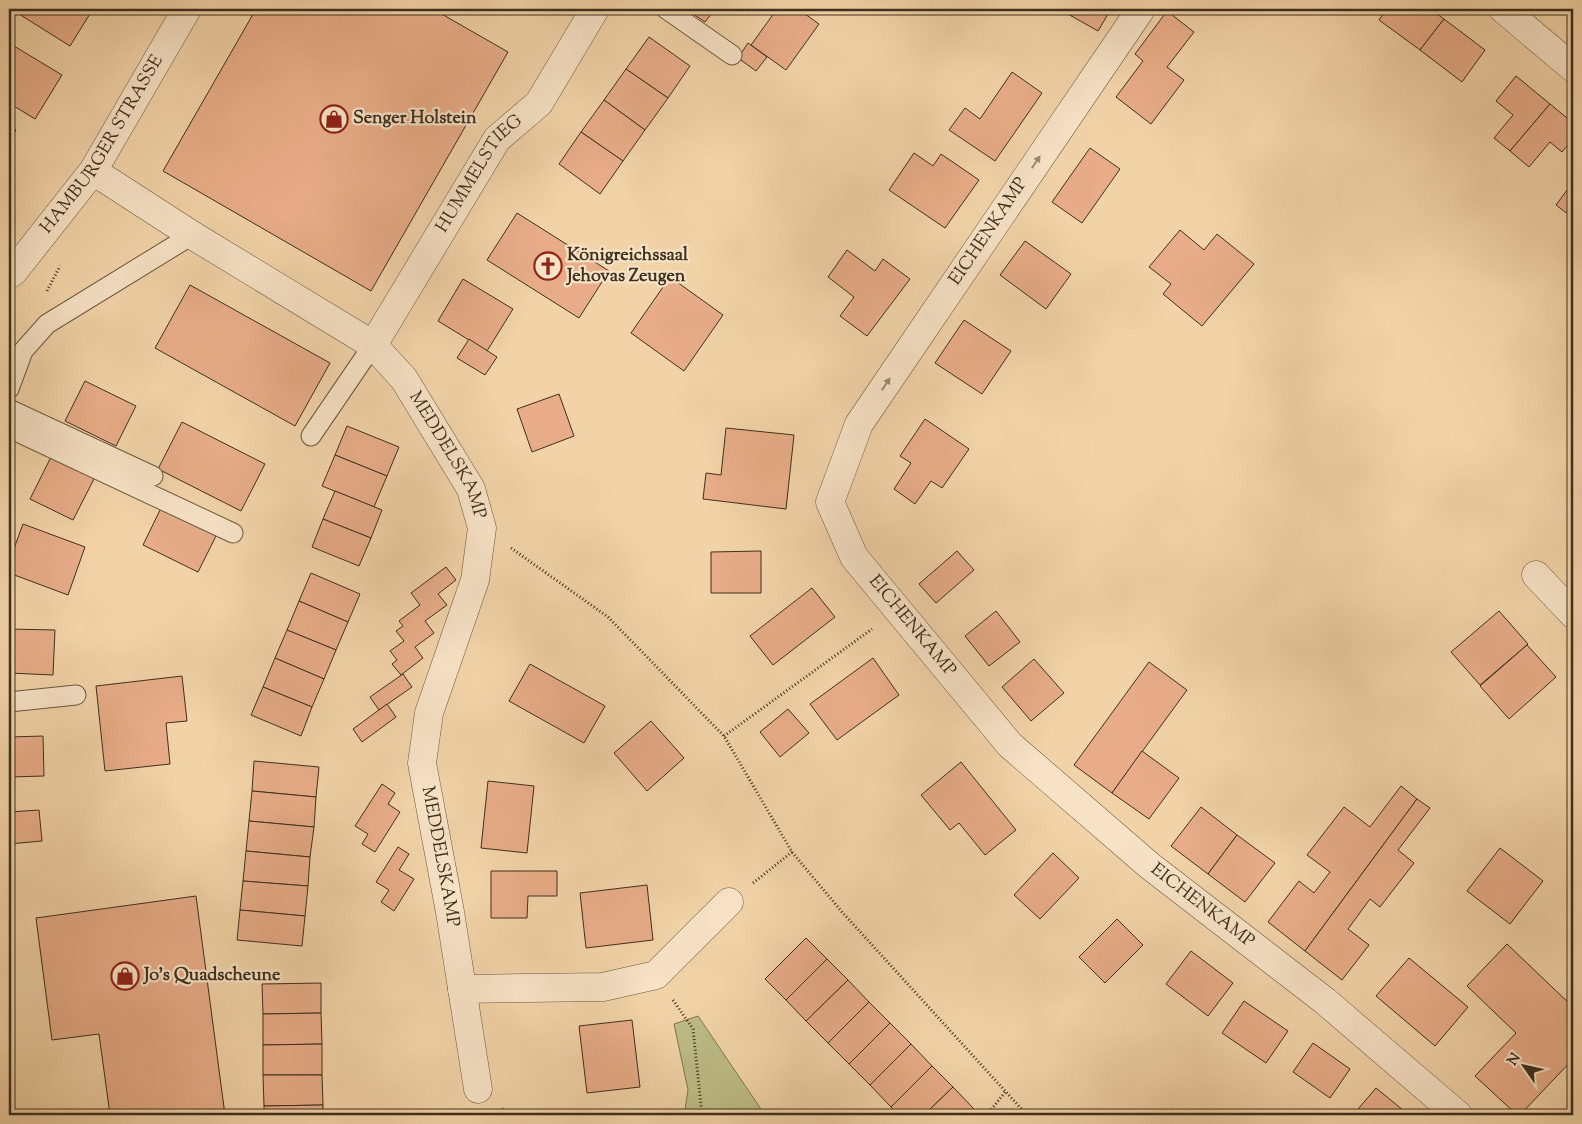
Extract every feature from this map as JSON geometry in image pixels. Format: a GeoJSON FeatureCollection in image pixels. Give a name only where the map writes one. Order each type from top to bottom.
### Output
{"type":"FeatureCollection","features":[{"type":"Feature","properties":{"kind":"street","name":"HAMBURGER STRASSE"},"geometry":{"type":"LineString","coordinates":[[9,275],[93,171],[188,9]]}},
{"type":"Feature","properties":{"kind":"street","name":"HUMMELSTIEG"},"geometry":{"type":"LineString","coordinates":[[373,344],[497,139],[539,103],[595,9]]}},
{"type":"Feature","properties":{"kind":"street","name":"EICHENKAMP"},"geometry":{"type":"LineString","coordinates":[[1141,9],[859,424],[830,502],[854,557],[1010,744],[1150,866],[1324,1001],[1458,1115]]}},
{"type":"Feature","properties":{"kind":"street"},"geometry":{"type":"LineString","coordinates":[[1503,9],[1573,68]]}},
{"type":"Feature","properties":{"kind":"street","name":"MEDDELSKAMP"},"geometry":{"type":"LineString","coordinates":[[93,171],[192,235],[373,344],[404,379],[471,488],[482,528],[475,580],[428,713],[422,763],[478,1089]]}},
{"type":"Feature","properties":{"kind":"street"},"geometry":{"type":"LineString","coordinates":[[1536,575],[1573,614]]}},
{"type":"Feature","properties":{"kind":"street"},"geometry":{"type":"LineString","coordinates":[[462,989],[603,987],[656,975],[729,902]]}},
{"type":"Feature","properties":{"kind":"lane"},"geometry":{"type":"LineString","coordinates":[[666,9],[732,56]]}},
{"type":"Feature","properties":{"kind":"lane"},"geometry":{"type":"LineString","coordinates":[[9,389],[23,351],[47,324],[192,235]]}},
{"type":"Feature","properties":{"kind":"lane"},"geometry":{"type":"LineString","coordinates":[[310,436],[373,344]]}},
{"type":"Feature","properties":{"kind":"lane"},"geometry":{"type":"LineString","coordinates":[[9,409],[153,476]]}},
{"type":"Feature","properties":{"kind":"lane"},"geometry":{"type":"LineString","coordinates":[[9,428],[233,533]]}},
{"type":"Feature","properties":{"kind":"lane"},"geometry":{"type":"LineString","coordinates":[[9,702],[76,694]]}},
{"type":"Feature","properties":{"kind":"path"},"geometry":{"type":"LineString","coordinates":[[482,528],[608,617],[724,736],[792,852],[842,912],[1027,1115]]}},
{"type":"Feature","properties":{"kind":"path"},"geometry":{"type":"LineString","coordinates":[[724,736],[899,610]]}},
{"type":"Feature","properties":{"kind":"path"},"geometry":{"type":"LineString","coordinates":[[729,902],[792,852]]}},
{"type":"Feature","properties":{"kind":"path"},"geometry":{"type":"LineString","coordinates":[[656,975],[693,1029],[702,1115]]}},
{"type":"Feature","properties":{"kind":"path"},"geometry":{"type":"LineString","coordinates":[[987,1115],[1005,1092]]}},
{"type":"Feature","properties":{"kind":"shaded area"},"geometry":{"type":"Polygon","coordinates":[[[698,1016],[765,1115],[684,1115],[688,1090],[674,1024],[698,1016]]]}},
{"type":"Feature","properties":{"kind":"building"},"geometry":{"type":"Polygon","coordinates":[[[11,9],[93,9],[70,46],[11,9]]]}},
{"type":"Feature","properties":{"kind":"building"},"geometry":{"type":"Polygon","coordinates":[[[256,9],[374,9],[380,12],[396,9],[433,9],[508,52],[371,291],[163,171],[256,9]]]}},
{"type":"Feature","properties":{"kind":"building"},"geometry":{"type":"Polygon","coordinates":[[[686,9],[715,9],[705,22],[686,9]]]}},
{"type":"Feature","properties":{"kind":"building"},"geometry":{"type":"Polygon","coordinates":[[[777,9],[798,9],[819,24],[786,70],[751,45],[777,9]]]}},
{"type":"Feature","properties":{"kind":"building"},"geometry":{"type":"Polygon","coordinates":[[[1059,9],[1111,9],[1098,31],[1059,9]]]}},
{"type":"Feature","properties":{"kind":"building"},"geometry":{"type":"Polygon","coordinates":[[[1387,9],[1430,9],[1444,19],[1420,50],[1379,20],[1387,9]]]}},
{"type":"Feature","properties":{"kind":"building"},"geometry":{"type":"Polygon","coordinates":[[[1167,11],[1194,32],[1167,67],[1184,80],[1151,124],[1116,97],[1143,61],[1135,54],[1167,11]]]}},
{"type":"Feature","properties":{"kind":"building"},"geometry":{"type":"Polygon","coordinates":[[[1444,19],[1485,50],[1462,82],[1420,50],[1444,19]]]}},
{"type":"Feature","properties":{"kind":"building"},"geometry":{"type":"Polygon","coordinates":[[[649,37],[690,66],[668,98],[626,69],[649,37]]]}},
{"type":"Feature","properties":{"kind":"building"},"geometry":{"type":"Polygon","coordinates":[[[9,43],[62,75],[35,119],[9,103],[9,43]]]}},
{"type":"Feature","properties":{"kind":"building"},"geometry":{"type":"Polygon","coordinates":[[[748,43],[767,57],[756,71],[738,58],[748,43]]]}},
{"type":"Feature","properties":{"kind":"building"},"geometry":{"type":"Polygon","coordinates":[[[626,69],[668,98],[645,130],[604,100],[626,69]]]}},
{"type":"Feature","properties":{"kind":"building"},"geometry":{"type":"Polygon","coordinates":[[[1012,72],[1042,93],[995,161],[949,130],[965,108],[980,119],[1012,72]]]}},
{"type":"Feature","properties":{"kind":"building"},"geometry":{"type":"Polygon","coordinates":[[[1516,76],[1550,104],[1510,151],[1494,138],[1513,115],[1496,101],[1516,76]]]}},
{"type":"Feature","properties":{"kind":"building"},"geometry":{"type":"Polygon","coordinates":[[[604,100],[645,130],[623,161],[581,132],[604,100]]]}},
{"type":"Feature","properties":{"kind":"building"},"geometry":{"type":"Polygon","coordinates":[[[1550,104],[1573,123],[1573,139],[1562,152],[1550,142],[1529,167],[1510,151],[1550,104]]]}},
{"type":"Feature","properties":{"kind":"building"},"geometry":{"type":"Polygon","coordinates":[[[9,126],[16,130],[9,142],[9,126]]]}},
{"type":"Feature","properties":{"kind":"building"},"geometry":{"type":"Polygon","coordinates":[[[581,132],[623,161],[600,194],[559,164],[581,132]]]}},
{"type":"Feature","properties":{"kind":"building"},"geometry":{"type":"Polygon","coordinates":[[[1090,148],[1120,169],[1082,223],[1052,202],[1090,148]]]}},
{"type":"Feature","properties":{"kind":"building"},"geometry":{"type":"Polygon","coordinates":[[[914,153],[933,166],[941,154],[979,180],[945,228],[889,190],[914,153]]]}},
{"type":"Feature","properties":{"kind":"building"},"geometry":{"type":"Polygon","coordinates":[[[1573,182],[1573,218],[1556,205],[1573,182]]]}},
{"type":"Feature","properties":{"kind":"building","name":"Königreichssaal Jehovas Zeugen"},"geometry":{"type":"Polygon","coordinates":[[[517,213],[609,271],[579,318],[487,260],[517,213]]]}},
{"type":"Feature","properties":{"kind":"building"},"geometry":{"type":"Polygon","coordinates":[[[1180,230],[1204,250],[1217,234],[1254,264],[1202,326],[1163,294],[1171,284],[1149,267],[1180,230]]]}},
{"type":"Feature","properties":{"kind":"building"},"geometry":{"type":"Polygon","coordinates":[[[1025,241],[1071,274],[1046,309],[1000,275],[1025,241]]]}},
{"type":"Feature","properties":{"kind":"building"},"geometry":{"type":"Polygon","coordinates":[[[847,250],[875,271],[883,259],[910,279],[867,336],[840,316],[854,297],[828,277],[847,250]]]}},
{"type":"Feature","properties":{"kind":"building"},"geometry":{"type":"Polygon","coordinates":[[[670,277],[723,315],[684,371],[631,333],[670,277]]]}},
{"type":"Feature","properties":{"kind":"building"},"geometry":{"type":"Polygon","coordinates":[[[463,279],[513,309],[487,351],[438,321],[463,279]]]}},
{"type":"Feature","properties":{"kind":"building"},"geometry":{"type":"Polygon","coordinates":[[[190,285],[330,363],[295,426],[155,348],[190,285]]]}},
{"type":"Feature","properties":{"kind":"building"},"geometry":{"type":"Polygon","coordinates":[[[964,320],[1011,351],[982,394],[935,363],[964,320]]]}},
{"type":"Feature","properties":{"kind":"building"},"geometry":{"type":"Polygon","coordinates":[[[469,339],[497,357],[485,375],[457,358],[469,339]]]}},
{"type":"Feature","properties":{"kind":"building"},"geometry":{"type":"Polygon","coordinates":[[[85,381],[136,406],[116,446],[65,421],[85,381]]]}},
{"type":"Feature","properties":{"kind":"building"},"geometry":{"type":"Polygon","coordinates":[[[559,394],[574,436],[532,452],[517,409],[559,394]]]}},
{"type":"Feature","properties":{"kind":"building"},"geometry":{"type":"Polygon","coordinates":[[[925,419],[969,449],[942,488],[931,481],[915,504],[894,489],[911,463],[900,456],[925,419]]]}},
{"type":"Feature","properties":{"kind":"building"},"geometry":{"type":"Polygon","coordinates":[[[182,422],[265,464],[241,511],[158,469],[182,422]]]}},
{"type":"Feature","properties":{"kind":"building"},"geometry":{"type":"Polygon","coordinates":[[[347,426],[399,447],[387,476],[335,455],[347,426]]]}},
{"type":"Feature","properties":{"kind":"building"},"geometry":{"type":"Polygon","coordinates":[[[726,428],[794,435],[786,509],[703,499],[706,473],[721,475],[726,428]]]}},
{"type":"Feature","properties":{"kind":"building"},"geometry":{"type":"Polygon","coordinates":[[[52,455],[95,477],[73,520],[30,499],[52,455]]]}},
{"type":"Feature","properties":{"kind":"building"},"geometry":{"type":"Polygon","coordinates":[[[335,455],[387,476],[374,507],[322,486],[335,455]]]}},
{"type":"Feature","properties":{"kind":"building"},"geometry":{"type":"Polygon","coordinates":[[[335,491],[382,510],[371,538],[323,519],[335,491]]]}},
{"type":"Feature","properties":{"kind":"building"},"geometry":{"type":"Polygon","coordinates":[[[163,504],[218,532],[198,572],[143,545],[163,504]]]}},
{"type":"Feature","properties":{"kind":"building"},"geometry":{"type":"Polygon","coordinates":[[[323,519],[371,538],[359,566],[312,547],[323,519]]]}},
{"type":"Feature","properties":{"kind":"building"},"geometry":{"type":"Polygon","coordinates":[[[23,524],[85,547],[68,595],[9,573],[9,562],[23,524]]]}},
{"type":"Feature","properties":{"kind":"building"},"geometry":{"type":"Polygon","coordinates":[[[761,551],[761,593],[711,593],[711,552],[761,551]]]}},
{"type":"Feature","properties":{"kind":"building"},"geometry":{"type":"Polygon","coordinates":[[[957,551],[974,570],[936,603],[919,584],[957,551]]]}},
{"type":"Feature","properties":{"kind":"building"},"geometry":{"type":"Polygon","coordinates":[[[446,567],[456,580],[438,594],[447,605],[425,621],[434,633],[415,647],[423,658],[401,675],[392,664],[397,660],[390,651],[404,641],[396,631],[403,626],[399,621],[420,605],[411,593],[446,567]]]}},
{"type":"Feature","properties":{"kind":"building"},"geometry":{"type":"Polygon","coordinates":[[[311,573],[360,594],[348,622],[299,601],[311,573]]]}},
{"type":"Feature","properties":{"kind":"building"},"geometry":{"type":"Polygon","coordinates":[[[812,588],[835,617],[773,665],[750,636],[812,588]]]}},
{"type":"Feature","properties":{"kind":"building"},"geometry":{"type":"Polygon","coordinates":[[[299,601],[348,622],[336,650],[287,630],[299,601]]]}},
{"type":"Feature","properties":{"kind":"building"},"geometry":{"type":"Polygon","coordinates":[[[996,611],[1020,642],[989,666],[965,636],[996,611]]]}},
{"type":"Feature","properties":{"kind":"building"},"geometry":{"type":"Polygon","coordinates":[[[1499,611],[1528,644],[1480,685],[1451,652],[1499,611]]]}},
{"type":"Feature","properties":{"kind":"building"},"geometry":{"type":"Polygon","coordinates":[[[9,629],[55,630],[53,675],[9,673],[9,629]]]}},
{"type":"Feature","properties":{"kind":"building"},"geometry":{"type":"Polygon","coordinates":[[[287,630],[336,650],[324,679],[275,658],[287,630]]]}},
{"type":"Feature","properties":{"kind":"building"},"geometry":{"type":"Polygon","coordinates":[[[1527,645],[1556,677],[1509,719],[1480,686],[1527,645]]]}},
{"type":"Feature","properties":{"kind":"building"},"geometry":{"type":"Polygon","coordinates":[[[275,658],[324,679],[312,707],[263,687],[275,658]]]}},
{"type":"Feature","properties":{"kind":"building"},"geometry":{"type":"Polygon","coordinates":[[[873,658],[899,695],[837,740],[810,704],[873,658]]]}},
{"type":"Feature","properties":{"kind":"building"},"geometry":{"type":"Polygon","coordinates":[[[1034,659],[1064,693],[1031,721],[1002,687],[1034,659]]]}},
{"type":"Feature","properties":{"kind":"building"},"geometry":{"type":"Polygon","coordinates":[[[1149,662],[1187,690],[1112,793],[1074,765],[1149,662]]]}},
{"type":"Feature","properties":{"kind":"building"},"geometry":{"type":"Polygon","coordinates":[[[530,664],[605,706],[584,743],[509,701],[530,664]]]}},
{"type":"Feature","properties":{"kind":"building"},"geometry":{"type":"Polygon","coordinates":[[[403,674],[412,687],[379,710],[370,697],[403,674]]]}},
{"type":"Feature","properties":{"kind":"building"},"geometry":{"type":"Polygon","coordinates":[[[182,676],[187,721],[166,723],[170,764],[105,771],[96,686],[182,676]]]}},
{"type":"Feature","properties":{"kind":"building"},"geometry":{"type":"Polygon","coordinates":[[[263,687],[312,707],[301,736],[251,715],[263,687]]]}},
{"type":"Feature","properties":{"kind":"building"},"geometry":{"type":"Polygon","coordinates":[[[387,704],[396,717],[362,742],[353,729],[387,704]]]}},
{"type":"Feature","properties":{"kind":"building"},"geometry":{"type":"Polygon","coordinates":[[[788,709],[809,733],[780,757],[760,732],[788,709]]]}},
{"type":"Feature","properties":{"kind":"building"},"geometry":{"type":"Polygon","coordinates":[[[651,721],[684,758],[647,791],[614,753],[651,721]]]}},
{"type":"Feature","properties":{"kind":"building"},"geometry":{"type":"Polygon","coordinates":[[[43,736],[44,776],[9,777],[9,737],[43,736]]]}},
{"type":"Feature","properties":{"kind":"building"},"geometry":{"type":"Polygon","coordinates":[[[1142,751],[1179,778],[1149,819],[1112,793],[1142,751]]]}},
{"type":"Feature","properties":{"kind":"building"},"geometry":{"type":"Polygon","coordinates":[[[254,761],[319,767],[316,797],[252,791],[254,761]]]}},
{"type":"Feature","properties":{"kind":"building"},"geometry":{"type":"Polygon","coordinates":[[[961,762],[1016,830],[985,855],[959,823],[950,830],[921,795],[961,762]]]}},
{"type":"Feature","properties":{"kind":"building"},"geometry":{"type":"Polygon","coordinates":[[[488,781],[534,786],[527,853],[481,848],[488,781]]]}},
{"type":"Feature","properties":{"kind":"building"},"geometry":{"type":"Polygon","coordinates":[[[382,784],[395,793],[388,804],[400,812],[375,852],[362,844],[368,834],[355,826],[382,784]]]}},
{"type":"Feature","properties":{"kind":"building"},"geometry":{"type":"Polygon","coordinates":[[[1401,786],[1417,799],[1305,951],[1268,922],[1299,881],[1314,893],[1330,872],[1307,855],[1344,807],[1370,827],[1401,786]]]}},
{"type":"Feature","properties":{"kind":"building"},"geometry":{"type":"Polygon","coordinates":[[[252,791],[316,797],[314,827],[249,821],[252,791]]]}},
{"type":"Feature","properties":{"kind":"building"},"geometry":{"type":"Polygon","coordinates":[[[1417,799],[1430,808],[1398,850],[1414,863],[1380,907],[1370,899],[1348,929],[1369,945],[1342,980],[1305,951],[1417,799]]]}},
{"type":"Feature","properties":{"kind":"building"},"geometry":{"type":"Polygon","coordinates":[[[1201,807],[1237,835],[1208,874],[1171,846],[1201,807]]]}},
{"type":"Feature","properties":{"kind":"building"},"geometry":{"type":"Polygon","coordinates":[[[39,810],[42,841],[9,844],[9,812],[39,810]]]}},
{"type":"Feature","properties":{"kind":"building"},"geometry":{"type":"Polygon","coordinates":[[[249,821],[314,827],[310,857],[246,851],[249,821]]]}},
{"type":"Feature","properties":{"kind":"building"},"geometry":{"type":"Polygon","coordinates":[[[1237,835],[1275,863],[1245,902],[1208,874],[1237,835]]]}},
{"type":"Feature","properties":{"kind":"building"},"geometry":{"type":"Polygon","coordinates":[[[398,847],[409,854],[399,870],[414,879],[394,911],[381,902],[389,890],[376,882],[398,847]]]}},
{"type":"Feature","properties":{"kind":"building"},"geometry":{"type":"Polygon","coordinates":[[[1500,848],[1543,881],[1510,924],[1467,891],[1500,848]]]}},
{"type":"Feature","properties":{"kind":"building"},"geometry":{"type":"Polygon","coordinates":[[[246,851],[310,857],[308,886],[243,881],[246,851]]]}},
{"type":"Feature","properties":{"kind":"building"},"geometry":{"type":"Polygon","coordinates":[[[1053,853],[1079,878],[1040,919],[1014,895],[1053,853]]]}},
{"type":"Feature","properties":{"kind":"building"},"geometry":{"type":"Polygon","coordinates":[[[491,871],[557,871],[557,896],[528,896],[527,918],[491,918],[491,871]]]}},
{"type":"Feature","properties":{"kind":"building"},"geometry":{"type":"Polygon","coordinates":[[[243,881],[308,886],[305,916],[240,910],[243,881]]]}},
{"type":"Feature","properties":{"kind":"building"},"geometry":{"type":"Polygon","coordinates":[[[647,885],[653,940],[586,948],[580,893],[647,885]]]}},
{"type":"Feature","properties":{"kind":"building","name":"Jo's Quadscheune"},"geometry":{"type":"Polygon","coordinates":[[[196,896],[225,1115],[110,1115],[99,1034],[52,1040],[36,918],[196,896]]]}},
{"type":"Feature","properties":{"kind":"building"},"geometry":{"type":"Polygon","coordinates":[[[240,910],[305,916],[302,946],[237,940],[240,910]]]}},
{"type":"Feature","properties":{"kind":"building"},"geometry":{"type":"Polygon","coordinates":[[[1117,919],[1143,945],[1105,983],[1079,957],[1117,919]]]}},
{"type":"Feature","properties":{"kind":"building"},"geometry":{"type":"Polygon","coordinates":[[[806,938],[827,959],[786,1000],[765,979],[806,938]]]}},
{"type":"Feature","properties":{"kind":"building"},"geometry":{"type":"Polygon","coordinates":[[[1507,944],[1573,1007],[1573,1059],[1520,1115],[1517,1115],[1475,1076],[1516,1033],[1467,986],[1507,944]]]}},
{"type":"Feature","properties":{"kind":"building"},"geometry":{"type":"Polygon","coordinates":[[[1191,951],[1233,983],[1208,1016],[1166,984],[1191,951]]]}},
{"type":"Feature","properties":{"kind":"building"},"geometry":{"type":"Polygon","coordinates":[[[1409,958],[1468,1007],[1435,1046],[1376,996],[1409,958]]]}},
{"type":"Feature","properties":{"kind":"building"},"geometry":{"type":"Polygon","coordinates":[[[827,959],[848,980],[806,1021],[786,1000],[827,959]]]}},
{"type":"Feature","properties":{"kind":"building"},"geometry":{"type":"Polygon","coordinates":[[[848,980],[869,1002],[828,1043],[806,1021],[848,980]]]}},
{"type":"Feature","properties":{"kind":"building"},"geometry":{"type":"Polygon","coordinates":[[[321,983],[321,1013],[263,1014],[262,984],[321,983]]]}},
{"type":"Feature","properties":{"kind":"building"},"geometry":{"type":"Polygon","coordinates":[[[1244,1001],[1288,1031],[1266,1063],[1222,1033],[1244,1001]]]}},
{"type":"Feature","properties":{"kind":"building"},"geometry":{"type":"Polygon","coordinates":[[[869,1002],[890,1023],[849,1064],[828,1043],[869,1002]]]}},
{"type":"Feature","properties":{"kind":"building"},"geometry":{"type":"Polygon","coordinates":[[[321,1013],[322,1044],[263,1045],[263,1014],[321,1013]]]}},
{"type":"Feature","properties":{"kind":"building"},"geometry":{"type":"Polygon","coordinates":[[[632,1020],[640,1087],[587,1093],[579,1026],[632,1020]]]}},
{"type":"Feature","properties":{"kind":"building"},"geometry":{"type":"Polygon","coordinates":[[[890,1023],[911,1044],[870,1085],[849,1064],[890,1023]]]}},
{"type":"Feature","properties":{"kind":"building"},"geometry":{"type":"Polygon","coordinates":[[[1313,1043],[1350,1069],[1330,1098],[1293,1072],[1313,1043]]]}},
{"type":"Feature","properties":{"kind":"building"},"geometry":{"type":"Polygon","coordinates":[[[322,1044],[322,1075],[263,1075],[263,1045],[322,1044]]]}},
{"type":"Feature","properties":{"kind":"building"},"geometry":{"type":"Polygon","coordinates":[[[911,1044],[932,1066],[891,1107],[870,1085],[911,1044]]]}},
{"type":"Feature","properties":{"kind":"building"},"geometry":{"type":"Polygon","coordinates":[[[932,1066],[953,1087],[924,1115],[899,1115],[891,1107],[932,1066]]]}},
{"type":"Feature","properties":{"kind":"building"},"geometry":{"type":"Polygon","coordinates":[[[263,1075],[322,1075],[323,1105],[264,1106],[263,1075]]]}},
{"type":"Feature","properties":{"kind":"building"},"geometry":{"type":"Polygon","coordinates":[[[953,1087],[974,1109],[967,1115],[924,1115],[953,1087]]]}},
{"type":"Feature","properties":{"kind":"building"},"geometry":{"type":"Polygon","coordinates":[[[1376,1088],[1409,1115],[1353,1115],[1376,1088]]]}},
{"type":"Feature","properties":{"kind":"building"},"geometry":{"type":"Polygon","coordinates":[[[323,1105],[323,1115],[264,1115],[264,1106],[323,1105]]]}},
{"type":"Feature","properties":{"kind":"place","name":"Senger Holstein"},"geometry":{"type":"Point","coordinates":[334,119]}},
{"type":"Feature","properties":{"kind":"place","name":"Königreichssaal Jehovas Zeugen"},"geometry":{"type":"Point","coordinates":[548,266]}},
{"type":"Feature","properties":{"kind":"place","name":"Jo's Quadscheune"},"geometry":{"type":"Point","coordinates":[125,976]}}]}
